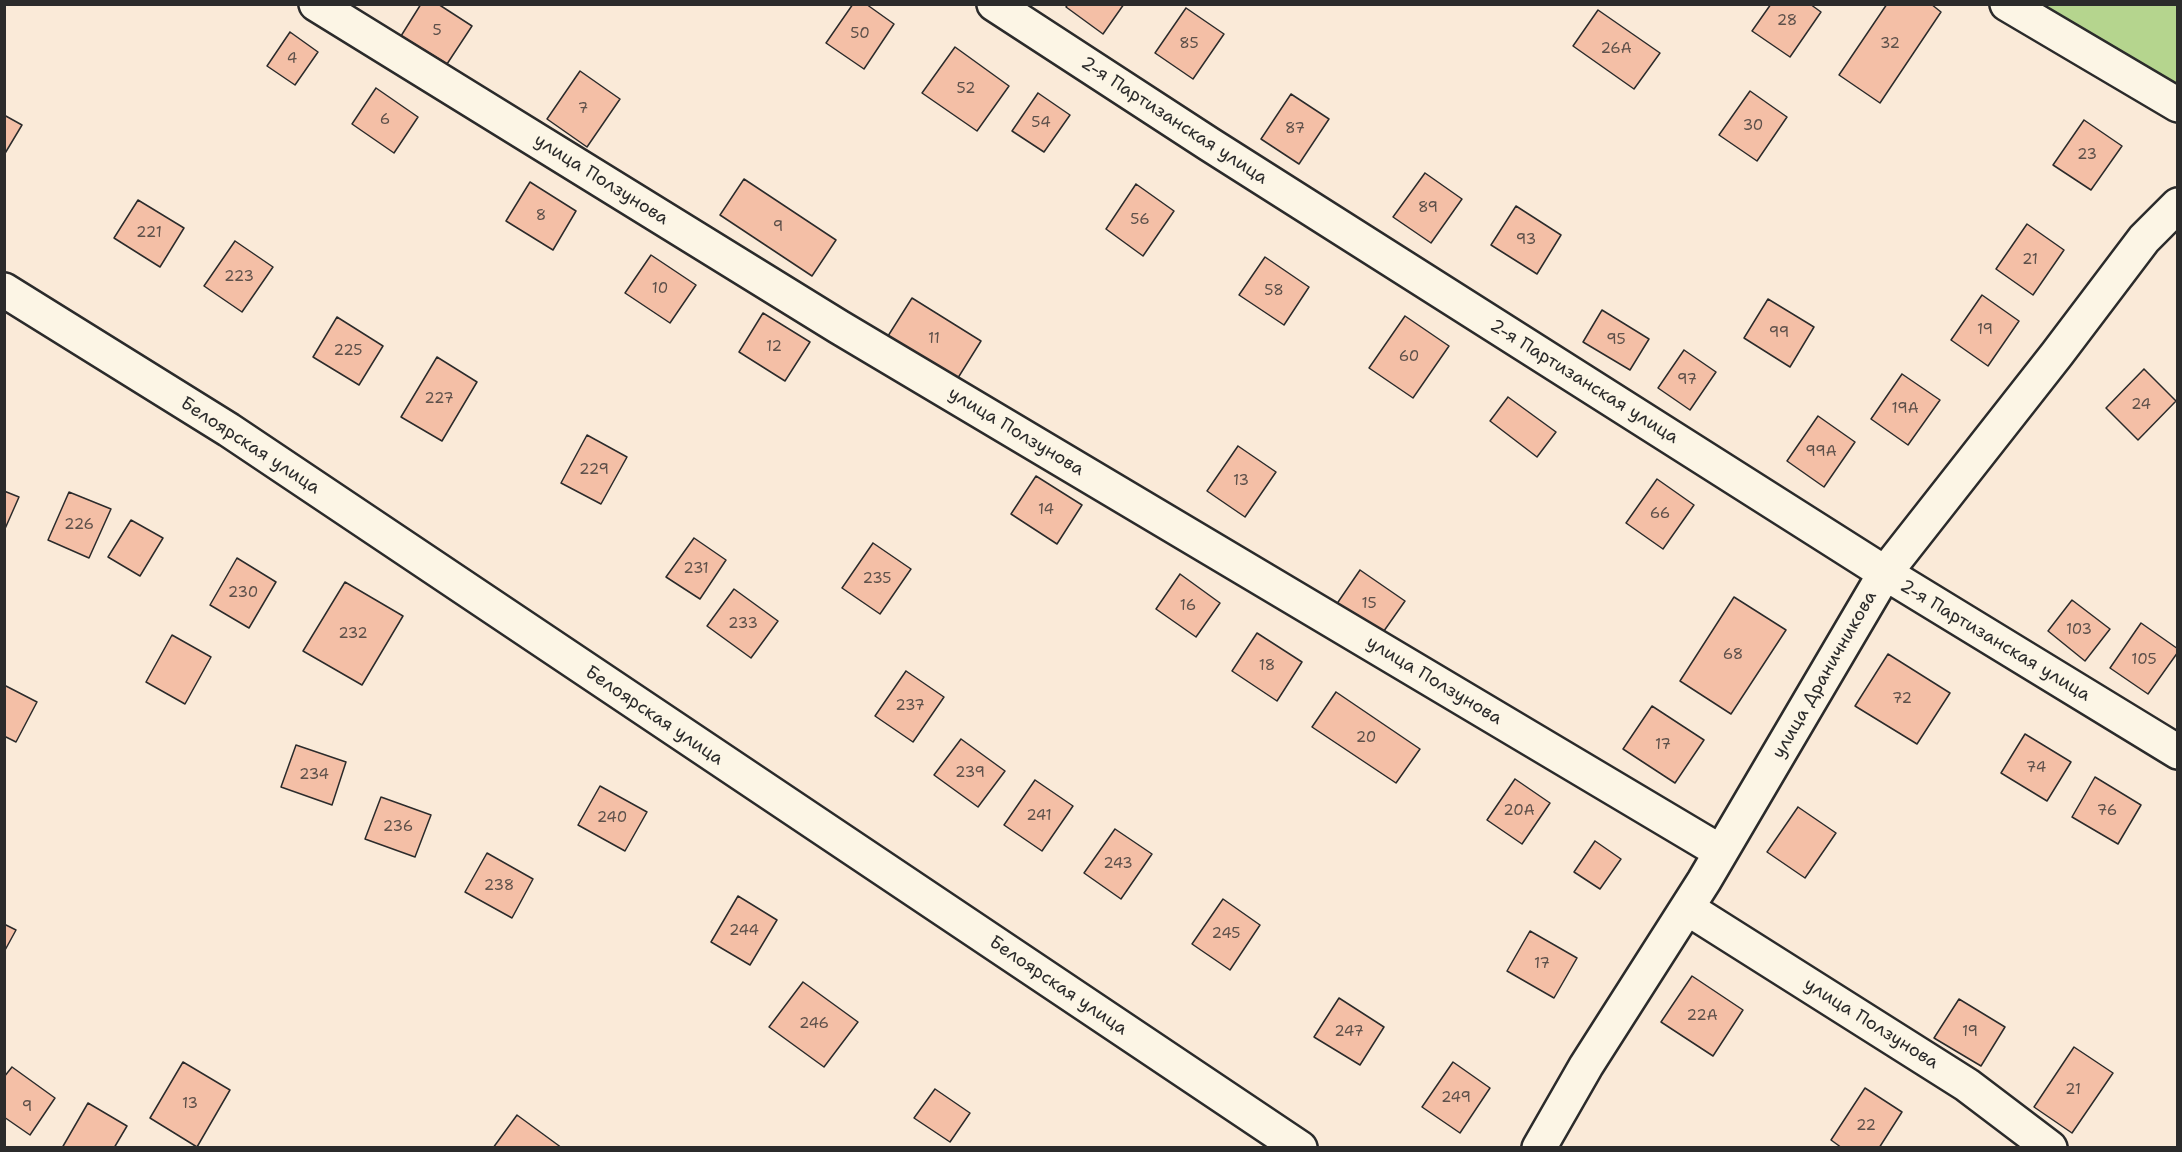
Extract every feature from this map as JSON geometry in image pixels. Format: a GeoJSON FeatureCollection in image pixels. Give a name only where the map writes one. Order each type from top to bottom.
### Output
{"type":"FeatureCollection","features":[{"type":"Feature","properties":{"kind":"street","name":"улица Ползунова"},"geometry":{"type":"LineString","coordinates":[[316,4],[838,327],[1721,852]]}},
{"type":"Feature","properties":{"kind":"street","name":"2-я Партизанская улица"},"geometry":{"type":"LineString","coordinates":[[994,4],[1229,157],[1885,573],[2178,752]]}},
{"type":"Feature","properties":{"kind":"street"},"geometry":{"type":"LineString","coordinates":[[2007,4],[2178,105]]}},
{"type":"Feature","properties":{"kind":"street","name":"улица Драничникова"},"geometry":{"type":"LineString","coordinates":[[1539,1148],[1586,1066],[1721,852],[1885,573],[2144,239],[2178,205]]}},
{"type":"Feature","properties":{"kind":"street","name":"Белоярская улица"},"geometry":{"type":"LineString","coordinates":[[4,290],[229,430],[1300,1148]]}},
{"type":"Feature","properties":{"kind":"street","name":"улица Ползунова"},"geometry":{"type":"LineString","coordinates":[[1687,908],[1967,1085],[2050,1148]]}},
{"type":"Feature","properties":{"kind":"green space"},"geometry":{"type":"Polygon","coordinates":[[[2008,5],[2177,5],[2177,105],[2008,5]]]}},
{"type":"Feature","properties":{"kind":"building"},"geometry":{"type":"Polygon","coordinates":[[[421,4],[438,4],[472,26],[447,64],[401,36],[421,4]]]}},
{"type":"Feature","properties":{"kind":"building"},"geometry":{"type":"Polygon","coordinates":[[[853,4],[866,4],[894,24],[864,69],[826,43],[853,4]]]}},
{"type":"Feature","properties":{"kind":"building"},"geometry":{"type":"Polygon","coordinates":[[[1068,4],[1124,4],[1103,34],[1066,7],[1068,4]]]}},
{"type":"Feature","properties":{"kind":"building"},"geometry":{"type":"Polygon","coordinates":[[[1771,4],[1810,4],[1821,12],[1790,57],[1752,31],[1771,4]]]}},
{"type":"Feature","properties":{"kind":"building"},"geometry":{"type":"Polygon","coordinates":[[[1887,4],[1931,4],[1941,12],[1880,103],[1839,75],[1887,4]]]}},
{"type":"Feature","properties":{"kind":"building"},"geometry":{"type":"Polygon","coordinates":[[[1186,8],[1224,34],[1193,79],[1155,53],[1186,8]]]}},
{"type":"Feature","properties":{"kind":"building"},"geometry":{"type":"Polygon","coordinates":[[[1598,10],[1660,53],[1634,89],[1573,46],[1598,10]]]}},
{"type":"Feature","properties":{"kind":"building"},"geometry":{"type":"Polygon","coordinates":[[[290,32],[318,52],[295,85],[267,66],[290,32]]]}},
{"type":"Feature","properties":{"kind":"building"},"geometry":{"type":"Polygon","coordinates":[[[955,47],[1009,86],[977,131],[922,93],[955,47]]]}},
{"type":"Feature","properties":{"kind":"building"},"geometry":{"type":"Polygon","coordinates":[[[580,71],[620,99],[587,147],[547,119],[580,71]]]}},
{"type":"Feature","properties":{"kind":"building"},"geometry":{"type":"Polygon","coordinates":[[[376,88],[418,117],[394,153],[352,124],[376,88]]]}},
{"type":"Feature","properties":{"kind":"building"},"geometry":{"type":"Polygon","coordinates":[[[1750,91],[1787,117],[1757,161],[1719,135],[1750,91]]]}},
{"type":"Feature","properties":{"kind":"building"},"geometry":{"type":"Polygon","coordinates":[[[1038,93],[1070,115],[1044,152],[1012,131],[1038,93]]]}},
{"type":"Feature","properties":{"kind":"building"},"geometry":{"type":"Polygon","coordinates":[[[1291,94],[1329,119],[1299,164],[1261,139],[1291,94]]]}},
{"type":"Feature","properties":{"kind":"building"},"geometry":{"type":"Polygon","coordinates":[[[4,115],[22,125],[4,155],[4,115]]]}},
{"type":"Feature","properties":{"kind":"building"},"geometry":{"type":"Polygon","coordinates":[[[2084,120],[2122,146],[2091,190],[2053,165],[2084,120]]]}},
{"type":"Feature","properties":{"kind":"building"},"geometry":{"type":"Polygon","coordinates":[[[1425,173],[1462,199],[1431,243],[1393,217],[1425,173]]]}},
{"type":"Feature","properties":{"kind":"building"},"geometry":{"type":"Polygon","coordinates":[[[744,179],[836,240],[812,276],[720,215],[744,179]]]}},
{"type":"Feature","properties":{"kind":"building"},"geometry":{"type":"Polygon","coordinates":[[[530,182],[576,211],[553,250],[506,221],[530,182]]]}},
{"type":"Feature","properties":{"kind":"building"},"geometry":{"type":"Polygon","coordinates":[[[1136,184],[1174,211],[1143,256],[1106,229],[1136,184]]]}},
{"type":"Feature","properties":{"kind":"building"},"geometry":{"type":"Polygon","coordinates":[[[138,200],[184,228],[160,267],[114,238],[138,200]]]}},
{"type":"Feature","properties":{"kind":"building"},"geometry":{"type":"Polygon","coordinates":[[[1516,206],[1561,235],[1537,274],[1491,245],[1516,206]]]}},
{"type":"Feature","properties":{"kind":"building"},"geometry":{"type":"Polygon","coordinates":[[[2027,224],[2064,250],[2033,295],[1996,269],[2027,224]]]}},
{"type":"Feature","properties":{"kind":"building"},"geometry":{"type":"Polygon","coordinates":[[[235,241],[273,267],[242,312],[204,286],[235,241]]]}},
{"type":"Feature","properties":{"kind":"building"},"geometry":{"type":"Polygon","coordinates":[[[651,255],[696,285],[670,323],[625,293],[651,255]]]}},
{"type":"Feature","properties":{"kind":"building"},"geometry":{"type":"Polygon","coordinates":[[[1265,257],[1309,287],[1284,325],[1239,295],[1265,257]]]}},
{"type":"Feature","properties":{"kind":"building"},"geometry":{"type":"Polygon","coordinates":[[[1982,295],[2019,321],[1988,366],[1951,340],[1982,295]]]}},
{"type":"Feature","properties":{"kind":"building"},"geometry":{"type":"Polygon","coordinates":[[[912,298],[981,341],[956,381],[888,336],[912,298]]]}},
{"type":"Feature","properties":{"kind":"building"},"geometry":{"type":"Polygon","coordinates":[[[1768,299],[1814,327],[1790,367],[1744,338],[1768,299]]]}},
{"type":"Feature","properties":{"kind":"building"},"geometry":{"type":"Polygon","coordinates":[[[1602,310],[1649,339],[1630,370],[1583,342],[1602,310]]]}},
{"type":"Feature","properties":{"kind":"building"},"geometry":{"type":"Polygon","coordinates":[[[763,313],[810,342],[785,381],[739,352],[763,313]]]}},
{"type":"Feature","properties":{"kind":"building"},"geometry":{"type":"Polygon","coordinates":[[[1405,316],[1449,346],[1413,398],[1369,368],[1405,316]]]}},
{"type":"Feature","properties":{"kind":"building"},"geometry":{"type":"Polygon","coordinates":[[[337,317],[383,346],[359,385],[313,357],[337,317]]]}},
{"type":"Feature","properties":{"kind":"building"},"geometry":{"type":"Polygon","coordinates":[[[1684,350],[1716,372],[1690,410],[1658,388],[1684,350]]]}},
{"type":"Feature","properties":{"kind":"building"},"geometry":{"type":"Polygon","coordinates":[[[437,357],[477,382],[442,441],[401,417],[437,357]]]}},
{"type":"Feature","properties":{"kind":"building"},"geometry":{"type":"Polygon","coordinates":[[[2144,369],[2176,401],[2138,440],[2106,408],[2144,369]]]}},
{"type":"Feature","properties":{"kind":"building"},"geometry":{"type":"Polygon","coordinates":[[[1902,374],[1940,400],[1908,445],[1871,419],[1902,374]]]}},
{"type":"Feature","properties":{"kind":"building"},"geometry":{"type":"Polygon","coordinates":[[[1508,397],[1556,432],[1537,457],[1490,421],[1508,397]]]}},
{"type":"Feature","properties":{"kind":"building"},"geometry":{"type":"Polygon","coordinates":[[[1818,416],[1855,442],[1824,487],[1787,461],[1818,416]]]}},
{"type":"Feature","properties":{"kind":"building"},"geometry":{"type":"Polygon","coordinates":[[[587,435],[627,457],[601,504],[561,483],[587,435]]]}},
{"type":"Feature","properties":{"kind":"building"},"geometry":{"type":"Polygon","coordinates":[[[1238,446],[1276,472],[1245,517],[1207,491],[1238,446]]]}},
{"type":"Feature","properties":{"kind":"building"},"geometry":{"type":"Polygon","coordinates":[[[1036,476],[1082,505],[1057,544],[1011,514],[1036,476]]]}},
{"type":"Feature","properties":{"kind":"building"},"geometry":{"type":"Polygon","coordinates":[[[1657,479],[1694,505],[1663,549],[1626,523],[1657,479]]]}},
{"type":"Feature","properties":{"kind":"building"},"geometry":{"type":"Polygon","coordinates":[[[4,491],[19,497],[4,531],[4,491]]]}},
{"type":"Feature","properties":{"kind":"building"},"geometry":{"type":"Polygon","coordinates":[[[69,492],[111,509],[89,558],[48,540],[69,492]]]}},
{"type":"Feature","properties":{"kind":"building"},"geometry":{"type":"Polygon","coordinates":[[[131,520],[163,538],[140,576],[108,557],[131,520]]]}},
{"type":"Feature","properties":{"kind":"building"},"geometry":{"type":"Polygon","coordinates":[[[694,538],[726,560],[700,599],[666,577],[694,538]]]}},
{"type":"Feature","properties":{"kind":"building"},"geometry":{"type":"Polygon","coordinates":[[[873,543],[911,569],[880,614],[842,588],[873,543]]]}},
{"type":"Feature","properties":{"kind":"building"},"geometry":{"type":"Polygon","coordinates":[[[237,558],[276,582],[249,628],[210,605],[237,558]]]}},
{"type":"Feature","properties":{"kind":"building"},"geometry":{"type":"Polygon","coordinates":[[[1360,570],[1405,601],[1379,638],[1334,608],[1360,570]]]}},
{"type":"Feature","properties":{"kind":"building"},"geometry":{"type":"Polygon","coordinates":[[[1180,574],[1220,603],[1196,637],[1156,609],[1180,574]]]}},
{"type":"Feature","properties":{"kind":"building"},"geometry":{"type":"Polygon","coordinates":[[[345,582],[403,616],[362,685],[303,651],[345,582]]]}},
{"type":"Feature","properties":{"kind":"building"},"geometry":{"type":"Polygon","coordinates":[[[734,589],[778,621],[751,658],[707,626],[734,589]]]}},
{"type":"Feature","properties":{"kind":"building"},"geometry":{"type":"Polygon","coordinates":[[[1734,597],[1786,630],[1731,714],[1680,681],[1734,597]]]}},
{"type":"Feature","properties":{"kind":"building"},"geometry":{"type":"Polygon","coordinates":[[[2072,600],[2110,629],[2085,661],[2048,631],[2072,600]]]}},
{"type":"Feature","properties":{"kind":"building"},"geometry":{"type":"Polygon","coordinates":[[[2141,623],[2178,649],[2148,694],[2110,668],[2141,623]]]}},
{"type":"Feature","properties":{"kind":"building"},"geometry":{"type":"Polygon","coordinates":[[[1257,633],[1302,662],[1277,701],[1232,671],[1257,633]]]}},
{"type":"Feature","properties":{"kind":"building"},"geometry":{"type":"Polygon","coordinates":[[[172,635],[211,657],[185,704],[146,682],[172,635]]]}},
{"type":"Feature","properties":{"kind":"building"},"geometry":{"type":"Polygon","coordinates":[[[1888,654],[1950,693],[1917,744],[1855,706],[1888,654]]]}},
{"type":"Feature","properties":{"kind":"building"},"geometry":{"type":"Polygon","coordinates":[[[906,671],[944,697],[913,742],[875,716],[906,671]]]}},
{"type":"Feature","properties":{"kind":"building"},"geometry":{"type":"Polygon","coordinates":[[[4,685],[37,702],[16,742],[4,736],[4,685]]]}},
{"type":"Feature","properties":{"kind":"building"},"geometry":{"type":"Polygon","coordinates":[[[1336,692],[1420,749],[1396,783],[1312,727],[1336,692]]]}},
{"type":"Feature","properties":{"kind":"building"},"geometry":{"type":"Polygon","coordinates":[[[1652,706],[1704,740],[1675,783],[1623,749],[1652,706]]]}},
{"type":"Feature","properties":{"kind":"building"},"geometry":{"type":"Polygon","coordinates":[[[2025,734],[2071,762],[2047,801],[2001,773],[2025,734]]]}},
{"type":"Feature","properties":{"kind":"building"},"geometry":{"type":"Polygon","coordinates":[[[961,739],[1005,771],[978,807],[934,775],[961,739]]]}},
{"type":"Feature","properties":{"kind":"building"},"geometry":{"type":"Polygon","coordinates":[[[296,745],[346,762],[332,805],[281,787],[296,745]]]}},
{"type":"Feature","properties":{"kind":"building"},"geometry":{"type":"Polygon","coordinates":[[[2095,777],[2141,805],[2118,844],[2072,817],[2095,777]]]}},
{"type":"Feature","properties":{"kind":"building"},"geometry":{"type":"Polygon","coordinates":[[[1515,779],[1550,803],[1522,844],[1487,820],[1515,779]]]}},
{"type":"Feature","properties":{"kind":"building"},"geometry":{"type":"Polygon","coordinates":[[[1035,780],[1073,806],[1042,851],[1004,825],[1035,780]]]}},
{"type":"Feature","properties":{"kind":"building"},"geometry":{"type":"Polygon","coordinates":[[[600,786],[647,812],[625,851],[578,825],[600,786]]]}},
{"type":"Feature","properties":{"kind":"building"},"geometry":{"type":"Polygon","coordinates":[[[381,797],[431,815],[415,857],[365,839],[381,797]]]}},
{"type":"Feature","properties":{"kind":"building"},"geometry":{"type":"Polygon","coordinates":[[[1798,807],[1836,833],[1805,878],[1767,852],[1798,807]]]}},
{"type":"Feature","properties":{"kind":"building"},"geometry":{"type":"Polygon","coordinates":[[[1115,829],[1152,854],[1121,899],[1084,873],[1115,829]]]}},
{"type":"Feature","properties":{"kind":"building"},"geometry":{"type":"Polygon","coordinates":[[[1595,841],[1621,859],[1600,889],[1574,872],[1595,841]]]}},
{"type":"Feature","properties":{"kind":"building"},"geometry":{"type":"Polygon","coordinates":[[[487,853],[533,879],[512,918],[465,892],[487,853]]]}},
{"type":"Feature","properties":{"kind":"building"},"geometry":{"type":"Polygon","coordinates":[[[738,896],[777,920],[750,965],[711,942],[738,896]]]}},
{"type":"Feature","properties":{"kind":"building"},"geometry":{"type":"Polygon","coordinates":[[[1223,899],[1260,925],[1230,970],[1192,944],[1223,899]]]}},
{"type":"Feature","properties":{"kind":"building"},"geometry":{"type":"Polygon","coordinates":[[[4,924],[16,930],[4,952],[4,924]]]}},
{"type":"Feature","properties":{"kind":"building"},"geometry":{"type":"Polygon","coordinates":[[[1530,931],[1577,958],[1554,998],[1507,971],[1530,931]]]}},
{"type":"Feature","properties":{"kind":"building"},"geometry":{"type":"Polygon","coordinates":[[[1692,976],[1743,1010],[1713,1056],[1661,1022],[1692,976]]]}},
{"type":"Feature","properties":{"kind":"building"},"geometry":{"type":"Polygon","coordinates":[[[803,982],[858,1022],[824,1067],[769,1027],[803,982]]]}},
{"type":"Feature","properties":{"kind":"building"},"geometry":{"type":"Polygon","coordinates":[[[1339,998],[1384,1027],[1360,1065],[1314,1037],[1339,998]]]}},
{"type":"Feature","properties":{"kind":"building"},"geometry":{"type":"Polygon","coordinates":[[[1959,999],[2005,1027],[1981,1066],[1934,1038],[1959,999]]]}},
{"type":"Feature","properties":{"kind":"building"},"geometry":{"type":"Polygon","coordinates":[[[2074,1047],[2113,1073],[2072,1133],[2034,1107],[2074,1047]]]}},
{"type":"Feature","properties":{"kind":"building"},"geometry":{"type":"Polygon","coordinates":[[[183,1062],[230,1090],[197,1147],[150,1118],[183,1062]]]}},
{"type":"Feature","properties":{"kind":"building"},"geometry":{"type":"Polygon","coordinates":[[[1453,1062],[1490,1088],[1460,1133],[1422,1107],[1453,1062]]]}},
{"type":"Feature","properties":{"kind":"building"},"geometry":{"type":"Polygon","coordinates":[[[12,1067],[55,1098],[30,1135],[4,1117],[4,1077],[12,1067]]]}},
{"type":"Feature","properties":{"kind":"building"},"geometry":{"type":"Polygon","coordinates":[[[1865,1088],[1902,1112],[1879,1148],[1842,1148],[1831,1140],[1865,1088]]]}},
{"type":"Feature","properties":{"kind":"building"},"geometry":{"type":"Polygon","coordinates":[[[935,1089],[970,1113],[950,1142],[914,1118],[935,1089]]]}},
{"type":"Feature","properties":{"kind":"building"},"geometry":{"type":"Polygon","coordinates":[[[88,1103],[127,1126],[114,1148],[62,1148],[88,1103]]]}},
{"type":"Feature","properties":{"kind":"building"},"geometry":{"type":"Polygon","coordinates":[[[517,1115],[562,1148],[493,1148],[517,1115]]]}}]}
